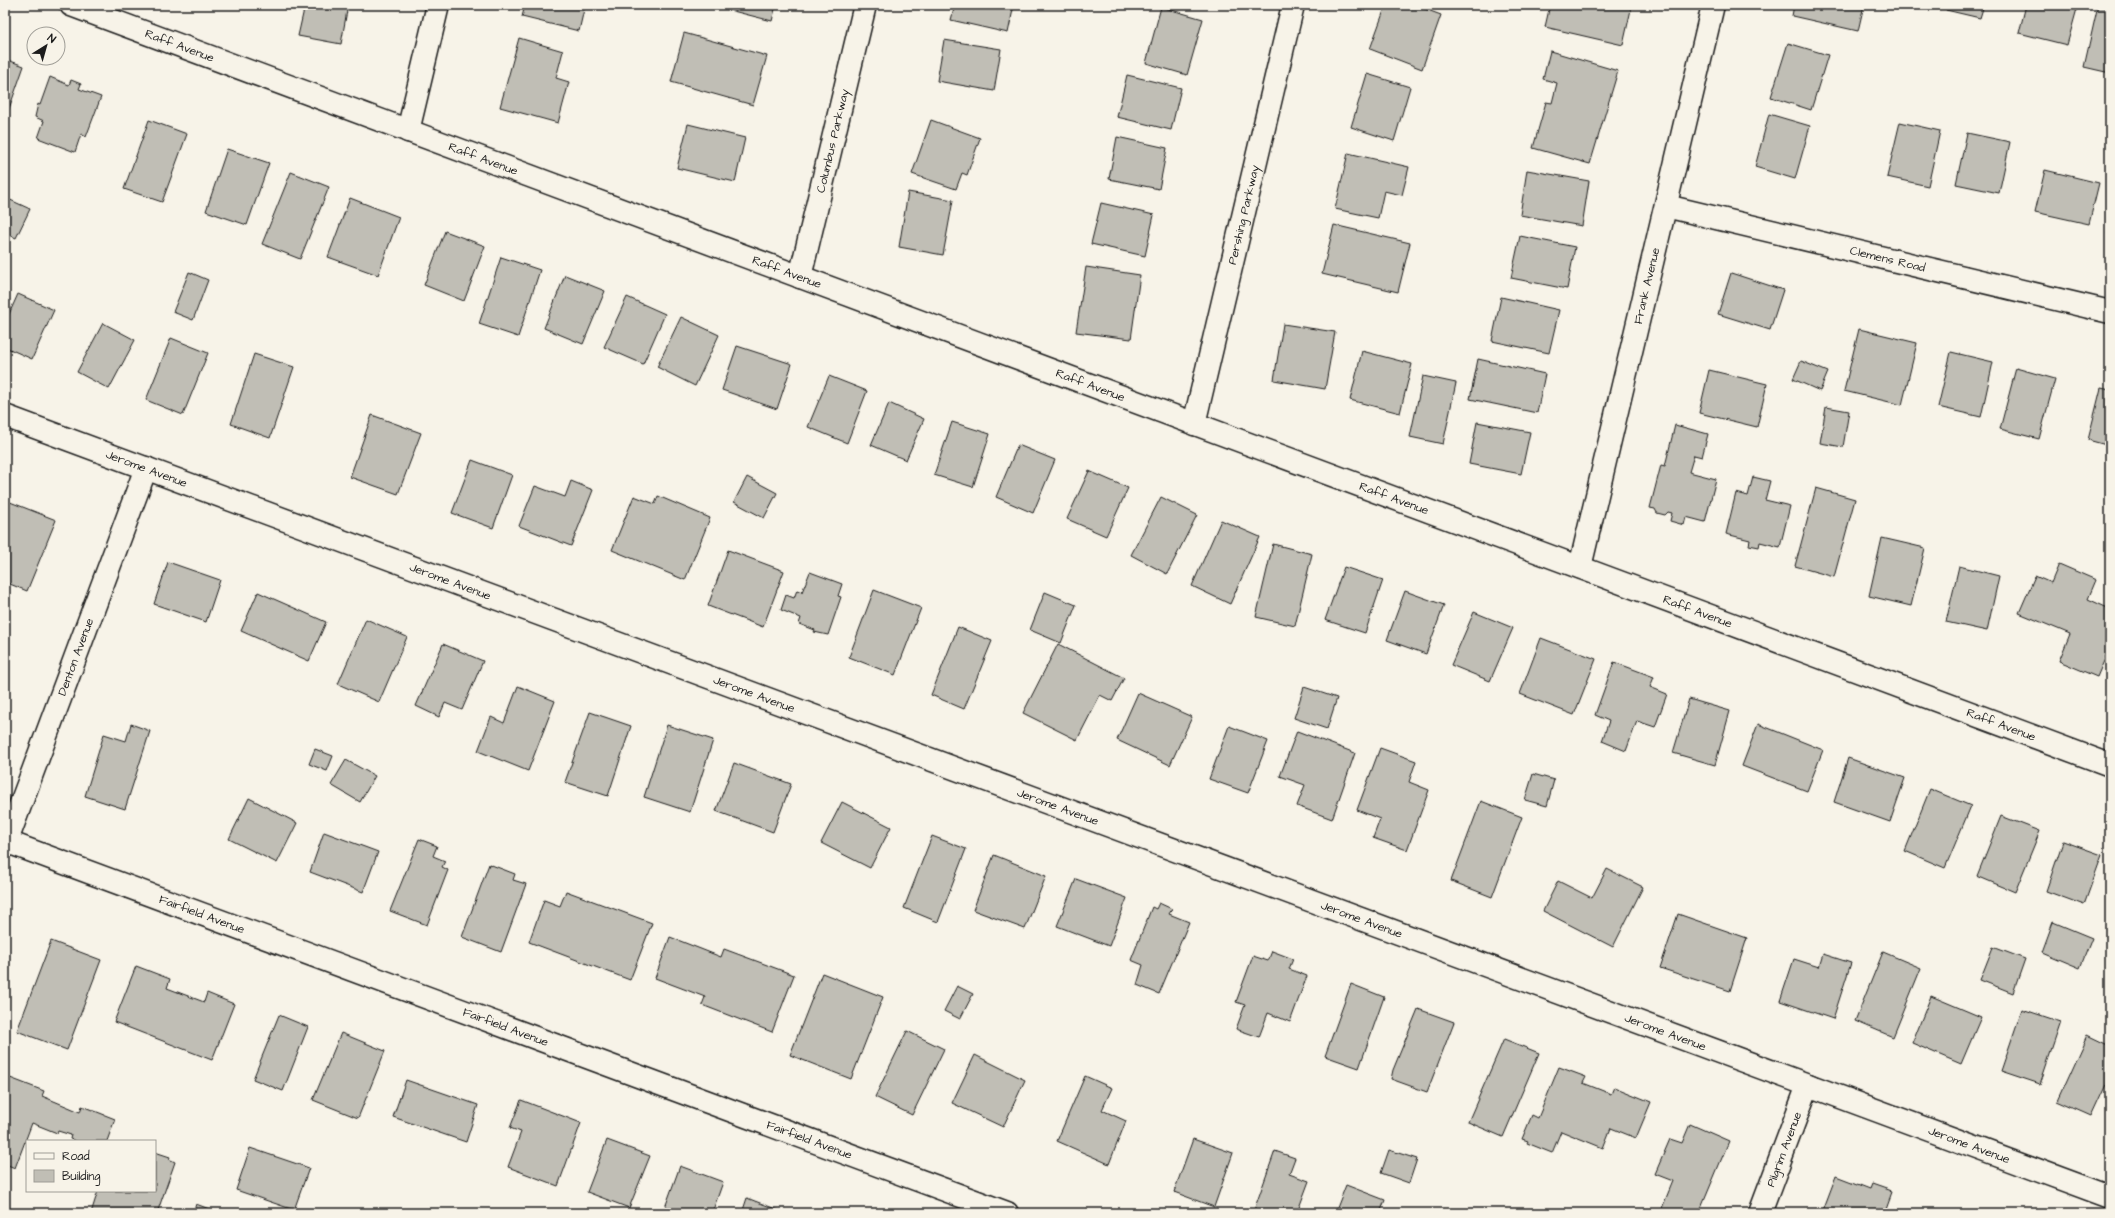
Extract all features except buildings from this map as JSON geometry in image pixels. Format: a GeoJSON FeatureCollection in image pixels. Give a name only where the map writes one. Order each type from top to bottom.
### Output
{"type":"FeatureCollection","features":[{"type":"Feature","properties":{"kind":"street","name":"Raff Avenue"},"geometry":{"type":"LineString","coordinates":[[71,5],[2110,765]]}},
{"type":"Feature","properties":{"kind":"street"},"geometry":{"type":"LineString","coordinates":[[408,131],[438,5]]}},
{"type":"Feature","properties":{"kind":"street","name":"Columbus Parkway"},"geometry":{"type":"LineString","coordinates":[[800,277],[865,5]]}},
{"type":"Feature","properties":{"kind":"street","name":"Pershing Parkway"},"geometry":{"type":"LineString","coordinates":[[1194,424],[1293,5]]}},
{"type":"Feature","properties":{"kind":"street","name":"Frank Avenue"},"geometry":{"type":"LineString","coordinates":[[1580,567],[1713,5]]}},
{"type":"Feature","properties":{"kind":"street","name":"Clemens Road"},"geometry":{"type":"LineString","coordinates":[[1666,206],[2110,312]]}},
{"type":"Feature","properties":{"kind":"street","name":"Jerome Avenue"},"geometry":{"type":"LineString","coordinates":[[5,416],[2110,1197]]}},
{"type":"Feature","properties":{"kind":"street","name":"Denton Avenue"},"geometry":{"type":"LineString","coordinates":[[6,843],[146,468]]}},
{"type":"Feature","properties":{"kind":"street","name":"Fairfield Avenue"},"geometry":{"type":"LineString","coordinates":[[6,843],[1007,1213]]}},
{"type":"Feature","properties":{"kind":"street","name":"Pilgrim Avenue"},"geometry":{"type":"LineString","coordinates":[[1760,1213],[1808,1085]]}}]}
